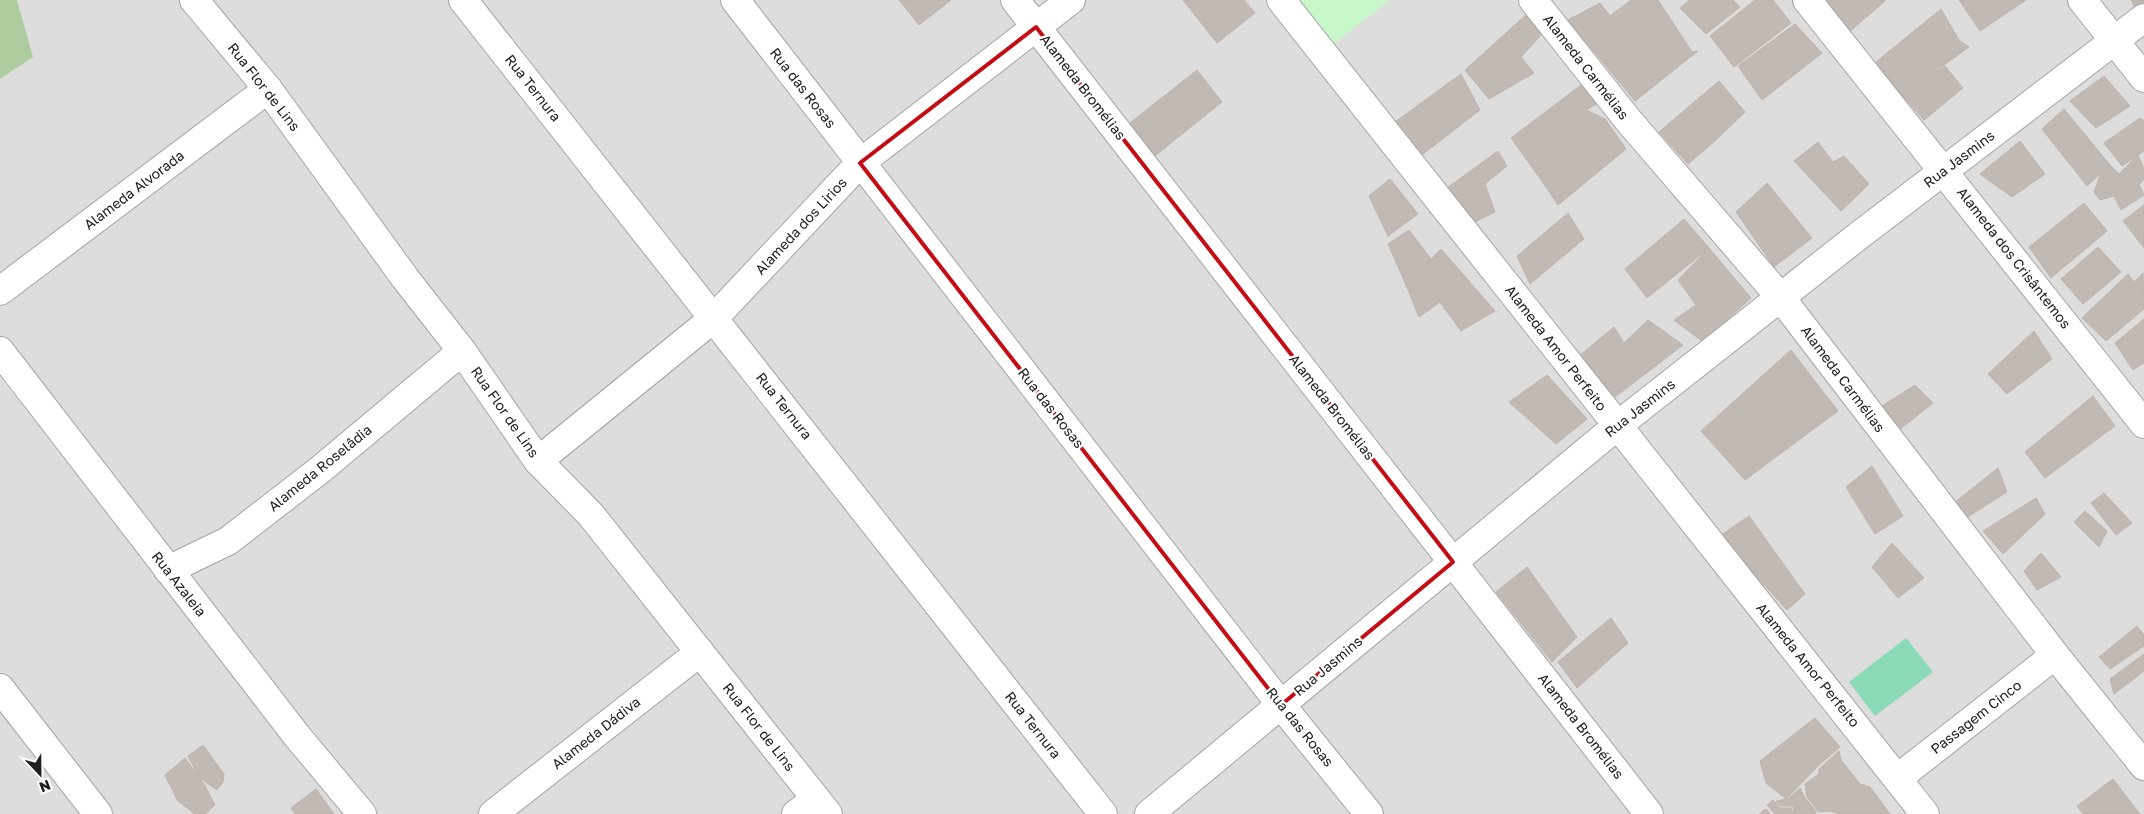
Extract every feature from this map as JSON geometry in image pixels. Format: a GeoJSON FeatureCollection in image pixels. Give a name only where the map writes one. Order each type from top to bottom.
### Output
{"type":"FeatureCollection","features":[{"type":"Feature","properties":{"kind":"street","name":"Rua Flor de Lins"},"geometry":{"type":"LineString","coordinates":[[194,0],[268,89],[405,278],[462,351],[538,461],[591,515],[700,652],[813,809]]}},
{"type":"Feature","properties":{"kind":"street","name":"Rua Ternura"},"geometry":{"type":"LineString","coordinates":[[463,0],[1103,814]]}},
{"type":"Feature","properties":{"kind":"street","name":"Rua das Rosas"},"geometry":{"type":"LineString","coordinates":[[735,0],[1281,704],[1370,814]]}},
{"type":"Feature","properties":{"kind":"street","name":"Alameda Bromélias"},"geometry":{"type":"LineString","coordinates":[[1015,0],[1649,814]]}},
{"type":"Feature","properties":{"kind":"street","name":"Alameda dos Lirios"},"geometry":{"type":"LineString","coordinates":[[538,461],[714,318],[860,163],[1071,0]]}},
{"type":"Feature","properties":{"kind":"street","name":"Alameda Amor Perfeito"},"geometry":{"type":"LineString","coordinates":[[1281,0],[1925,814]]}},
{"type":"Feature","properties":{"kind":"street","name":"Alameda Carmélias"},"geometry":{"type":"LineString","coordinates":[[1533,0],[1628,120],[1781,298],[2055,655],[2144,766]]}},
{"type":"Feature","properties":{"kind":"street","name":"Alameda dos Crisântemos"},"geometry":{"type":"LineString","coordinates":[[1807,0],[2144,424]]}},
{"type":"Feature","properties":{"kind":"street"},"geometry":{"type":"LineString","coordinates":[[2082,0],[2144,78]]}},
{"type":"Feature","properties":{"kind":"street","name":"Rua Jasmins"},"geometry":{"type":"LineString","coordinates":[[1149,814],[1617,426],[1944,170],[2144,18]]}},
{"type":"Feature","properties":{"kind":"street","name":"Alameda Alvorada"},"geometry":{"type":"LineString","coordinates":[[0,292],[268,89]]}},
{"type":"Feature","properties":{"kind":"street","name":"Alameda Roselâdia"},"geometry":{"type":"LineString","coordinates":[[168,570],[228,541],[321,469],[462,351]]}},
{"type":"Feature","properties":{"kind":"street","name":"Rua Azaleia"},"geometry":{"type":"LineString","coordinates":[[0,352],[297,736],[362,814]]}},
{"type":"Feature","properties":{"kind":"street","name":"Alameda Dádiva"},"geometry":{"type":"LineString","coordinates":[[493,814],[700,652]]}},
{"type":"Feature","properties":{"kind":"street","name":"Passagem Cinco"},"geometry":{"type":"LineString","coordinates":[[1898,778],[2055,655]]}},
{"type":"Feature","properties":{"kind":"street"},"geometry":{"type":"LineString","coordinates":[[0,688],[98,814]]}},
{"type":"Feature","properties":{"kind":"highlighted area"},"geometry":{"type":"Polygon","coordinates":[[[1036,27],[1453,562],[1281,705],[860,163],[1036,27]]]}},
{"type":"Feature","properties":{"kind":"shaded area"},"geometry":{"type":"Polygon","coordinates":[[[0,0],[2144,0],[2144,814],[0,814],[0,0]]]}},
{"type":"Feature","properties":{"kind":"green space"},"geometry":{"type":"Polygon","coordinates":[[[0,0],[17,0],[33,57],[0,79],[0,0]]]}},
{"type":"Feature","properties":{"kind":"green space"},"geometry":{"type":"Polygon","coordinates":[[[1293,0],[1390,0],[1331,46],[1293,0]]]}},
{"type":"Feature","properties":{"kind":"green space"},"geometry":{"type":"Polygon","coordinates":[[[1906,638],[1933,672],[1875,716],[1849,682],[1906,638]]]}},
{"type":"Feature","properties":{"kind":"building"},"geometry":{"type":"Polygon","coordinates":[[[899,0],[951,0],[919,25],[899,0]]]}},
{"type":"Feature","properties":{"kind":"building"},"geometry":{"type":"Polygon","coordinates":[[[1183,0],[1244,0],[1255,13],[1217,43],[1183,0]]]}},
{"type":"Feature","properties":{"kind":"building"},"geometry":{"type":"Polygon","coordinates":[[[1631,0],[1658,0],[1692,52],[1698,51],[1635,101],[1568,20],[1600,3],[1610,16],[1631,0]]]}},
{"type":"Feature","properties":{"kind":"building"},"geometry":{"type":"Polygon","coordinates":[[[1690,0],[1733,0],[1740,7],[1706,34],[1680,8],[1690,0]]]}},
{"type":"Feature","properties":{"kind":"building"},"geometry":{"type":"Polygon","coordinates":[[[1755,0],[1773,0],[1791,23],[1734,67],[1710,36],[1755,0]]]}},
{"type":"Feature","properties":{"kind":"building"},"geometry":{"type":"Polygon","coordinates":[[[1828,0],[1885,1],[1848,33],[1821,6],[1828,0]]]}},
{"type":"Feature","properties":{"kind":"building"},"geometry":{"type":"Polygon","coordinates":[[[1959,0],[2026,0],[1980,31],[1959,0]]]}},
{"type":"Feature","properties":{"kind":"building"},"geometry":{"type":"Polygon","coordinates":[[[2131,0],[2144,0],[2144,14],[2140,17],[2131,0]]]}},
{"type":"Feature","properties":{"kind":"building"},"geometry":{"type":"Polygon","coordinates":[[[1941,9],[1959,40],[1969,47],[1902,95],[1876,62],[1941,9]]]}},
{"type":"Feature","properties":{"kind":"building"},"geometry":{"type":"Polygon","coordinates":[[[1527,14],[1542,34],[1521,57],[1534,73],[1489,99],[1465,70],[1527,14]]]}},
{"type":"Feature","properties":{"kind":"building"},"geometry":{"type":"Polygon","coordinates":[[[1795,24],[1822,53],[1762,100],[1738,66],[1795,24]]]}},
{"type":"Feature","properties":{"kind":"building"},"geometry":{"type":"Polygon","coordinates":[[[1945,66],[1963,88],[1924,120],[1902,95],[1945,66]]]}},
{"type":"Feature","properties":{"kind":"building"},"geometry":{"type":"Polygon","coordinates":[[[1197,70],[1222,102],[1151,159],[1125,127],[1197,70]]]}},
{"type":"Feature","properties":{"kind":"building"},"geometry":{"type":"Polygon","coordinates":[[[1461,74],[1480,110],[1418,158],[1391,125],[1461,74]]]}},
{"type":"Feature","properties":{"kind":"building"},"geometry":{"type":"Polygon","coordinates":[[[2104,76],[2130,106],[2096,128],[2070,101],[2104,76]]]}},
{"type":"Feature","properties":{"kind":"building"},"geometry":{"type":"Polygon","coordinates":[[[1589,79],[1600,102],[1586,110],[1605,119],[1539,177],[1511,138],[1589,79]]]}},
{"type":"Feature","properties":{"kind":"building"},"geometry":{"type":"Polygon","coordinates":[[[1719,81],[1745,112],[1688,164],[1659,132],[1719,81]]]}},
{"type":"Feature","properties":{"kind":"building"},"geometry":{"type":"Polygon","coordinates":[[[2064,109],[2110,165],[2087,186],[2042,129],[2064,109]]]}},
{"type":"Feature","properties":{"kind":"building"},"geometry":{"type":"Polygon","coordinates":[[[2140,118],[2144,121],[2144,151],[2122,166],[2104,143],[2140,118]]]}},
{"type":"Feature","properties":{"kind":"building"},"geometry":{"type":"Polygon","coordinates":[[[1605,119],[1626,149],[1558,205],[1539,177],[1605,119]]]}},
{"type":"Feature","properties":{"kind":"building"},"geometry":{"type":"Polygon","coordinates":[[[2020,141],[2045,174],[2012,197],[1980,174],[2020,141]]]}},
{"type":"Feature","properties":{"kind":"building"},"geometry":{"type":"Polygon","coordinates":[[[1818,142],[1833,162],[1844,156],[1869,184],[1841,211],[1794,161],[1818,142]]]}},
{"type":"Feature","properties":{"kind":"building"},"geometry":{"type":"Polygon","coordinates":[[[1498,151],[1507,166],[1485,184],[1495,212],[1471,224],[1447,188],[1498,151]]]}},
{"type":"Feature","properties":{"kind":"building"},"geometry":{"type":"Polygon","coordinates":[[[2138,155],[2144,169],[2144,179],[2139,185],[2144,195],[2121,210],[2114,196],[2100,200],[2094,192],[2101,173],[2110,165],[2119,174],[2138,155]]]}},
{"type":"Feature","properties":{"kind":"building"},"geometry":{"type":"Polygon","coordinates":[[[1390,179],[1418,214],[1388,236],[1369,196],[1390,179]]]}},
{"type":"Feature","properties":{"kind":"building"},"geometry":{"type":"Polygon","coordinates":[[[1767,183],[1812,238],[1774,267],[1736,212],[1767,183]]]}},
{"type":"Feature","properties":{"kind":"building"},"geometry":{"type":"Polygon","coordinates":[[[2084,203],[2107,231],[2051,278],[2029,247],[2084,203]]]}},
{"type":"Feature","properties":{"kind":"building"},"geometry":{"type":"Polygon","coordinates":[[[2144,205],[2144,248],[2123,221],[2144,205]]]}},
{"type":"Feature","properties":{"kind":"building"},"geometry":{"type":"Polygon","coordinates":[[[1568,213],[1584,239],[1530,284],[1517,256],[1568,213]]]}},
{"type":"Feature","properties":{"kind":"building"},"geometry":{"type":"Polygon","coordinates":[[[1684,219],[1709,248],[1647,298],[1625,269],[1684,219]]]}},
{"type":"Feature","properties":{"kind":"building"},"geometry":{"type":"Polygon","coordinates":[[[1409,230],[1431,259],[1406,285],[1388,244],[1409,230]]]}},
{"type":"Feature","properties":{"kind":"building"},"geometry":{"type":"Polygon","coordinates":[[[2098,247],[2121,272],[2083,304],[2061,279],[2098,247]]]}},
{"type":"Feature","properties":{"kind":"building"},"geometry":{"type":"Polygon","coordinates":[[[1709,248],[1751,298],[1703,342],[1674,320],[1696,305],[1678,280],[1709,248]]]}},
{"type":"Feature","properties":{"kind":"building"},"geometry":{"type":"Polygon","coordinates":[[[1441,249],[1495,311],[1461,331],[1440,302],[1419,317],[1406,285],[1441,249]]]}},
{"type":"Feature","properties":{"kind":"building"},"geometry":{"type":"Polygon","coordinates":[[[2143,273],[2144,309],[2106,341],[2082,318],[2128,274],[2134,282],[2143,273]]]}},
{"type":"Feature","properties":{"kind":"building"},"geometry":{"type":"Polygon","coordinates":[[[2144,319],[2144,363],[2133,370],[2115,343],[2144,319]]]}},
{"type":"Feature","properties":{"kind":"building"},"geometry":{"type":"Polygon","coordinates":[[[1648,320],[1683,345],[1615,397],[1579,356],[1614,327],[1624,343],[1648,320]]]}},
{"type":"Feature","properties":{"kind":"building"},"geometry":{"type":"Polygon","coordinates":[[[2034,331],[2052,359],[2007,394],[1988,374],[2034,331]]]}},
{"type":"Feature","properties":{"kind":"building"},"geometry":{"type":"Polygon","coordinates":[[[1791,350],[1838,411],[1745,480],[1701,431],[1791,350]]]}},
{"type":"Feature","properties":{"kind":"building"},"geometry":{"type":"Polygon","coordinates":[[[1547,375],[1587,419],[1556,444],[1509,402],[1547,375]]]}},
{"type":"Feature","properties":{"kind":"building"},"geometry":{"type":"Polygon","coordinates":[[[1915,385],[1933,403],[1895,433],[1879,408],[1915,385]]]}},
{"type":"Feature","properties":{"kind":"building"},"geometry":{"type":"Polygon","coordinates":[[[2093,396],[2115,426],[2045,478],[2025,452],[2093,396]]]}},
{"type":"Feature","properties":{"kind":"building"},"geometry":{"type":"Polygon","coordinates":[[[1872,466],[1903,516],[1875,534],[1846,487],[1872,466]]]}},
{"type":"Feature","properties":{"kind":"building"},"geometry":{"type":"Polygon","coordinates":[[[1998,468],[2007,492],[1966,518],[1954,503],[1998,468]]]}},
{"type":"Feature","properties":{"kind":"building"},"geometry":{"type":"Polygon","coordinates":[[[2104,493],[2132,523],[2116,535],[2091,503],[2104,493]]]}},
{"type":"Feature","properties":{"kind":"building"},"geometry":{"type":"Polygon","coordinates":[[[2036,498],[2045,514],[2003,554],[1983,531],[2036,498]]]}},
{"type":"Feature","properties":{"kind":"building"},"geometry":{"type":"Polygon","coordinates":[[[2085,511],[2107,531],[2099,547],[2074,522],[2085,511]]]}},
{"type":"Feature","properties":{"kind":"building"},"geometry":{"type":"Polygon","coordinates":[[[1749,516],[1805,594],[1787,610],[1720,536],[1749,516]]]}},
{"type":"Feature","properties":{"kind":"building"},"geometry":{"type":"Polygon","coordinates":[[[1892,543],[1924,578],[1898,598],[1872,567],[1892,543]]]}},
{"type":"Feature","properties":{"kind":"building"},"geometry":{"type":"Polygon","coordinates":[[[2041,553],[2061,577],[2037,590],[2024,571],[2041,553]]]}},
{"type":"Feature","properties":{"kind":"building"},"geometry":{"type":"Polygon","coordinates":[[[1527,567],[1577,637],[1552,662],[1496,592],[1527,567]]]}},
{"type":"Feature","properties":{"kind":"building"},"geometry":{"type":"Polygon","coordinates":[[[1611,618],[1628,643],[1577,688],[1558,662],[1611,618]]]}},
{"type":"Feature","properties":{"kind":"building"},"geometry":{"type":"Polygon","coordinates":[[[2137,626],[2144,635],[2144,646],[2110,669],[2099,657],[2137,626]]]}},
{"type":"Feature","properties":{"kind":"building"},"geometry":{"type":"Polygon","coordinates":[[[2144,654],[2144,671],[2114,694],[2110,679],[2144,654]]]}},
{"type":"Feature","properties":{"kind":"building"},"geometry":{"type":"Polygon","coordinates":[[[1815,718],[1840,747],[1820,764],[1786,799],[1766,783],[1760,761],[1815,718]]]}},
{"type":"Feature","properties":{"kind":"building"},"geometry":{"type":"Polygon","coordinates":[[[203,745],[224,774],[223,782],[217,790],[199,777],[188,756],[203,745]]]}},
{"type":"Feature","properties":{"kind":"building"},"geometry":{"type":"Polygon","coordinates":[[[1839,751],[1841,760],[1860,784],[1870,787],[1890,814],[1819,812],[1807,797],[1805,784],[1819,774],[1819,769],[1839,751]]]}},
{"type":"Feature","properties":{"kind":"building"},"geometry":{"type":"Polygon","coordinates":[[[185,758],[204,784],[215,805],[205,814],[195,814],[178,801],[165,775],[185,758]]]}},
{"type":"Feature","properties":{"kind":"building"},"geometry":{"type":"Polygon","coordinates":[[[2113,779],[2140,814],[2083,814],[2077,806],[2113,779]]]}},
{"type":"Feature","properties":{"kind":"building"},"geometry":{"type":"Polygon","coordinates":[[[1800,788],[1805,798],[1817,812],[1815,814],[1795,814],[1793,806],[1780,806],[1776,801],[1788,799],[1800,788]]]}},
{"type":"Feature","properties":{"kind":"building"},"geometry":{"type":"Polygon","coordinates":[[[316,789],[334,814],[295,814],[291,808],[316,789]]]}},
{"type":"Feature","properties":{"kind":"building"},"geometry":{"type":"Polygon","coordinates":[[[1773,800],[1780,808],[1791,808],[1794,814],[1775,814],[1767,805],[1773,800]]]}},
{"type":"Feature","properties":{"kind":"building"},"geometry":{"type":"Polygon","coordinates":[[[1766,809],[1770,814],[1759,814],[1766,809]]]}}]}
